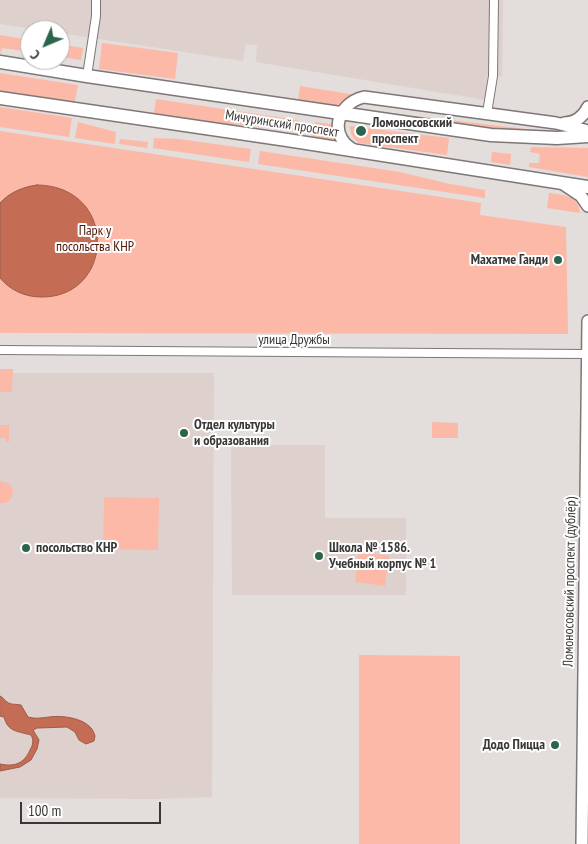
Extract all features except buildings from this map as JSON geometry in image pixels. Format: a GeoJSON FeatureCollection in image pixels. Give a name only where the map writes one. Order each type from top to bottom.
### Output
{"type":"FeatureCollection","features":[{"type":"Feature","properties":{"kind":"main road","name":"Мичуринский проспект"},"geometry":{"type":"LineString","coordinates":[[0,62],[491,135],[557,138],[588,136]]}},
{"type":"Feature","properties":{"kind":"main road"},"geometry":{"type":"LineString","coordinates":[[358,151],[346,144],[340,134],[339,122],[347,105],[364,97],[570,123],[577,121],[588,107]]}},
{"type":"Feature","properties":{"kind":"main road","name":"Мичуринский проспект"},"geometry":{"type":"LineString","coordinates":[[0,98],[588,187]]}},
{"type":"Feature","properties":{"kind":"main road"},"geometry":{"type":"LineString","coordinates":[[556,122],[588,131]]}},
{"type":"Feature","properties":{"kind":"main road"},"geometry":{"type":"LineString","coordinates":[[562,184],[581,196],[588,206]]}},
{"type":"Feature","properties":{"kind":"main road","name":"Ломоносовский проспект (дублёр)"},"geometry":{"type":"LineString","coordinates":[[582,844],[588,321]]}},
{"type":"Feature","properties":{"kind":"main road"},"geometry":{"type":"LineString","coordinates":[[582,775],[588,762]]}},
{"type":"Feature","properties":{"kind":"street"},"geometry":{"type":"LineString","coordinates":[[87,76],[96,16],[96,0]]}},
{"type":"Feature","properties":{"kind":"street"},"geometry":{"type":"LineString","coordinates":[[487,113],[493,76],[494,0]]}},
{"type":"Feature","properties":{"kind":"street","name":"улица Дружбы"},"geometry":{"type":"LineString","coordinates":[[0,350],[588,355]]}},
{"type":"Feature","properties":{"kind":"shaded area"},"geometry":{"type":"Polygon","coordinates":[[[0,0],[503,0],[502,77],[487,75],[486,100],[256,62],[257,45],[246,44],[243,61],[70,35],[70,20],[20,20],[20,27],[0,24],[0,0]]]}},
{"type":"Feature","properties":{"kind":"shaded area"},"geometry":{"type":"Polygon","coordinates":[[[37,185],[64,190],[83,203],[94,221],[98,242],[94,262],[83,280],[65,293],[41,297],[29,296],[18,292],[0,278],[0,203],[17,191],[37,185]]]}},
{"type":"Feature","properties":{"kind":"shaded area"},"geometry":{"type":"Polygon","coordinates":[[[0,373],[214,373],[212,797],[157,799],[0,798],[0,373]]]}},
{"type":"Feature","properties":{"kind":"shaded area","name":"Школа № 1586. Учебный корпус № 1"},"geometry":{"type":"Polygon","coordinates":[[[231,445],[325,445],[325,518],[406,518],[406,595],[232,595],[231,445]]]}},
{"type":"Feature","properties":{"kind":"shaded area"},"geometry":{"type":"Polygon","coordinates":[[[0,696],[9,703],[21,705],[28,717],[66,717],[83,722],[93,731],[94,741],[86,744],[79,740],[75,732],[67,727],[37,728],[33,730],[39,740],[31,760],[20,767],[0,771],[0,764],[14,765],[25,759],[33,741],[31,735],[17,732],[8,726],[4,717],[0,716],[0,696]]]}},
{"type":"Feature","properties":{"kind":"green space"},"geometry":{"type":"Polygon","coordinates":[[[0,35],[20,38],[20,51],[2,48],[0,54],[0,35]]]}},
{"type":"Feature","properties":{"kind":"green space"},"geometry":{"type":"Polygon","coordinates":[[[102,43],[178,53],[175,79],[99,69],[102,43]]]}},
{"type":"Feature","properties":{"kind":"green space"},"geometry":{"type":"Polygon","coordinates":[[[70,46],[83,48],[81,60],[70,58],[70,46]]]}},
{"type":"Feature","properties":{"kind":"green space"},"geometry":{"type":"Polygon","coordinates":[[[0,73],[78,85],[74,105],[0,94],[0,73]]]}},
{"type":"Feature","properties":{"kind":"green space"},"geometry":{"type":"Polygon","coordinates":[[[300,86],[356,95],[334,107],[298,101],[300,86]]]}},
{"type":"Feature","properties":{"kind":"green space"},"geometry":{"type":"Polygon","coordinates":[[[156,99],[297,120],[302,123],[302,126],[296,132],[248,125],[186,122],[153,118],[156,99]]]}},
{"type":"Feature","properties":{"kind":"green space"},"geometry":{"type":"Polygon","coordinates":[[[0,107],[72,118],[69,137],[0,127],[0,107]]]}},
{"type":"Feature","properties":{"kind":"green space"},"geometry":{"type":"Polygon","coordinates":[[[374,111],[551,132],[499,131],[373,115],[374,111]]]}},
{"type":"Feature","properties":{"kind":"green space"},"geometry":{"type":"Polygon","coordinates":[[[78,122],[116,132],[115,144],[75,138],[78,122]]]}},
{"type":"Feature","properties":{"kind":"green space"},"geometry":{"type":"Polygon","coordinates":[[[315,122],[331,124],[333,140],[312,137],[315,130],[315,122]]]}},
{"type":"Feature","properties":{"kind":"green space"},"geometry":{"type":"Polygon","coordinates":[[[350,126],[449,138],[447,155],[359,143],[352,136],[350,126]]]}},
{"type":"Feature","properties":{"kind":"green space","name":"Парк у посольства КНР"},"geometry":{"type":"Polygon","coordinates":[[[0,131],[481,203],[480,215],[566,227],[568,334],[0,333],[0,131]]]}},
{"type":"Feature","properties":{"kind":"green space"},"geometry":{"type":"Polygon","coordinates":[[[154,138],[179,139],[251,149],[249,162],[153,148],[154,138]]]}},
{"type":"Feature","properties":{"kind":"green space"},"geometry":{"type":"Polygon","coordinates":[[[120,139],[148,142],[147,148],[119,144],[120,139]]]}},
{"type":"Feature","properties":{"kind":"green space"},"geometry":{"type":"Polygon","coordinates":[[[531,147],[588,148],[588,177],[529,167],[529,163],[539,163],[540,154],[530,152],[531,147]]]}},
{"type":"Feature","properties":{"kind":"green space"},"geometry":{"type":"Polygon","coordinates":[[[260,151],[400,172],[485,190],[485,198],[258,164],[260,151]]]}},
{"type":"Feature","properties":{"kind":"green space"},"geometry":{"type":"Polygon","coordinates":[[[492,152],[511,154],[510,165],[491,162],[492,152]]]}},
{"type":"Feature","properties":{"kind":"green space"},"geometry":{"type":"Polygon","coordinates":[[[549,193],[565,195],[573,199],[579,207],[580,213],[547,208],[549,193]]]}},
{"type":"Feature","properties":{"kind":"green space"},"geometry":{"type":"Polygon","coordinates":[[[0,369],[13,369],[12,392],[0,392],[0,369]]]}},
{"type":"Feature","properties":{"kind":"green space"},"geometry":{"type":"Polygon","coordinates":[[[432,422],[458,423],[458,438],[432,438],[432,422]]]}},
{"type":"Feature","properties":{"kind":"green space"},"geometry":{"type":"Polygon","coordinates":[[[0,425],[9,425],[9,442],[6,442],[6,438],[0,438],[0,425]]]}},
{"type":"Feature","properties":{"kind":"green space"},"geometry":{"type":"Polygon","coordinates":[[[0,482],[5,482],[13,490],[11,498],[5,503],[0,503],[0,482]]]}},
{"type":"Feature","properties":{"kind":"green space"},"geometry":{"type":"Polygon","coordinates":[[[104,497],[159,498],[158,550],[103,549],[104,497]]]}},
{"type":"Feature","properties":{"kind":"green space"},"geometry":{"type":"Polygon","coordinates":[[[359,552],[389,556],[385,586],[355,582],[359,552]]]}},
{"type":"Feature","properties":{"kind":"green space"},"geometry":{"type":"Polygon","coordinates":[[[359,655],[460,656],[460,844],[359,844],[359,655]]]}},
{"type":"Feature","properties":{"kind":"place","name":"Ломоносовский проспект"},"geometry":{"type":"Point","coordinates":[361,131]}},
{"type":"Feature","properties":{"kind":"place","name":"Махатме Ганди"},"geometry":{"type":"Point","coordinates":[558,260]}},
{"type":"Feature","properties":{"kind":"place","name":"Отдел культуры и образования"},"geometry":{"type":"Point","coordinates":[184,433]}},
{"type":"Feature","properties":{"kind":"place","name":"посольство КНР"},"geometry":{"type":"Point","coordinates":[26,548]}},
{"type":"Feature","properties":{"kind":"place","name":"Школа № 1586. Учебный корпус № 1"},"geometry":{"type":"Point","coordinates":[319,556]}},
{"type":"Feature","properties":{"kind":"place","name":"Додо Пицца"},"geometry":{"type":"Point","coordinates":[555,745]}}]}
